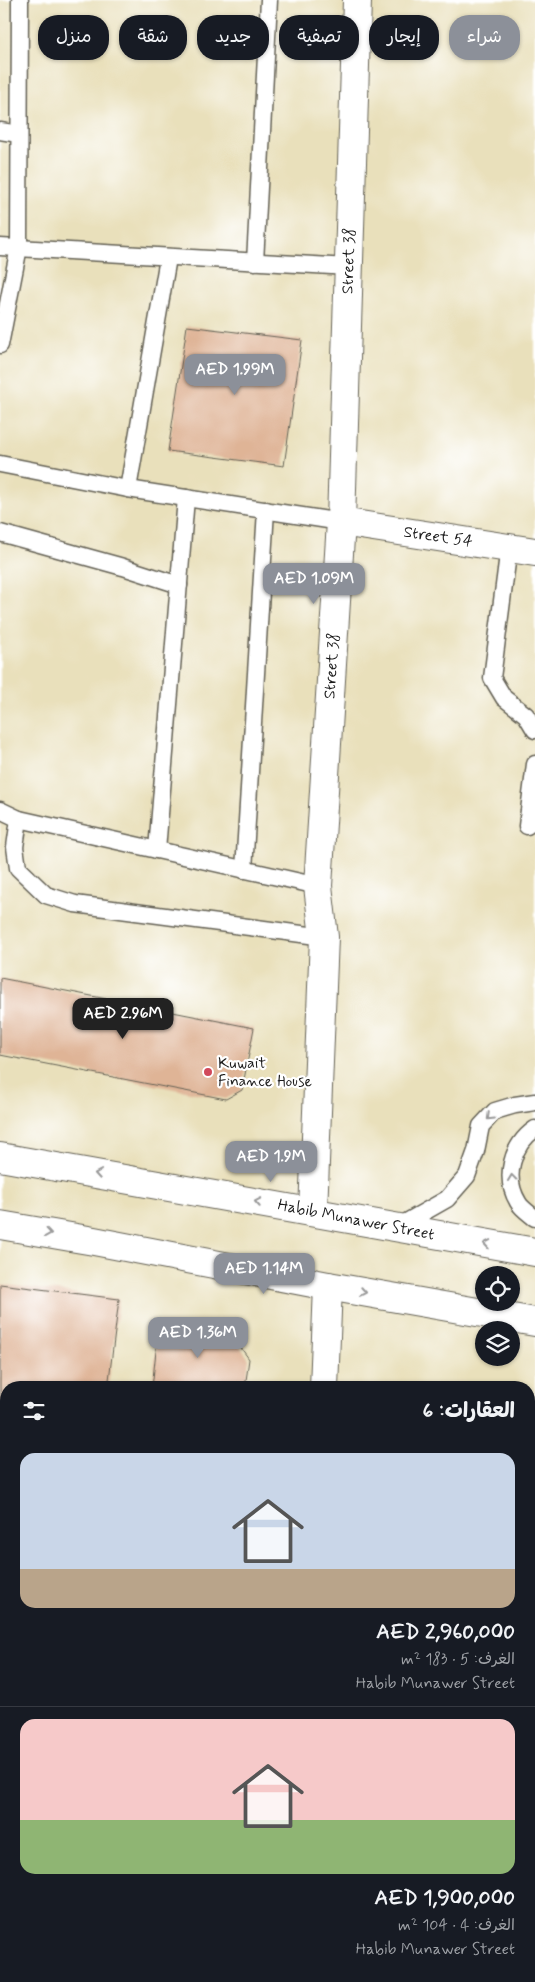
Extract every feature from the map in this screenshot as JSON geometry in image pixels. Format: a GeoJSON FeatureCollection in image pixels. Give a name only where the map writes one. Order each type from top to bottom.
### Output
{"type":"FeatureCollection","features":[{"type":"Feature","properties":{"kind":"street","name":"Street 38"},"geometry":{"type":"LineString","coordinates":[[313,1212],[324,937],[318,886],[341,522],[357,0]]}},
{"type":"Feature","properties":{"kind":"street","name":"Street 54"},"geometry":{"type":"LineString","coordinates":[[341,522],[535,552]]}},
{"type":"Feature","properties":{"kind":"street","name":"Habib Munawer Street"},"geometry":{"type":"LineString","coordinates":[[0,1157],[535,1252]]}},
{"type":"Feature","properties":{"kind":"street"},"geometry":{"type":"LineString","coordinates":[[0,1225],[94,1240],[328,1286],[535,1322]]}},
{"type":"Feature","properties":{"kind":"street"},"geometry":{"type":"LineString","coordinates":[[324,1381],[328,1286]]}},
{"type":"Feature","properties":{"kind":"lane"},"geometry":{"type":"LineString","coordinates":[[0,345],[19,248],[20,0]]}},
{"type":"Feature","properties":{"kind":"lane"},"geometry":{"type":"LineString","coordinates":[[255,262],[269,0]]}},
{"type":"Feature","properties":{"kind":"lane"},"geometry":{"type":"LineString","coordinates":[[0,131],[19,134]]}},
{"type":"Feature","properties":{"kind":"lane"},"geometry":{"type":"LineString","coordinates":[[0,247],[349,267]]}},
{"type":"Feature","properties":{"kind":"lane"},"geometry":{"type":"LineString","coordinates":[[128,489],[168,258]]}},
{"type":"Feature","properties":{"kind":"lane"},"geometry":{"type":"LineString","coordinates":[[0,464],[128,489],[341,522]]}},
{"type":"Feature","properties":{"kind":"lane"},"geometry":{"type":"LineString","coordinates":[[157,850],[186,498]]}},
{"type":"Feature","properties":{"kind":"lane"},"geometry":{"type":"LineString","coordinates":[[244,870],[266,510]]}},
{"type":"Feature","properties":{"kind":"lane"},"geometry":{"type":"LineString","coordinates":[[0,533],[123,567],[179,585]]}},
{"type":"Feature","properties":{"kind":"lane"},"geometry":{"type":"LineString","coordinates":[[509,547],[492,678],[504,698],[526,715],[535,730]]}},
{"type":"Feature","properties":{"kind":"lane"},"geometry":{"type":"LineString","coordinates":[[527,826],[535,764]]}},
{"type":"Feature","properties":{"kind":"lane"},"geometry":{"type":"LineString","coordinates":[[0,810],[19,819],[318,886]]}},
{"type":"Feature","properties":{"kind":"lane"},"geometry":{"type":"LineString","coordinates":[[19,819],[15,846],[18,868],[46,895],[75,904],[324,937]]}},
{"type":"Feature","properties":{"kind":"lane"},"geometry":{"type":"LineString","coordinates":[[396,1228],[447,1199],[467,1176],[476,1151],[480,1126],[495,1111],[535,1102]]}},
{"type":"Feature","properties":{"kind":"lane"},"geometry":{"type":"LineString","coordinates":[[535,1129],[526,1136],[512,1160],[510,1179],[518,1203],[535,1218]]}},
{"type":"Feature","properties":{"kind":"building"},"geometry":{"type":"Polygon","coordinates":[[[187,326],[302,340],[284,466],[168,451],[187,326]]]}},
{"type":"Feature","properties":{"kind":"building"},"geometry":{"type":"Polygon","coordinates":[[[0,978],[254,1028],[242,1090],[226,1099],[0,1055],[0,978]]]}},
{"type":"Feature","properties":{"kind":"building"},"geometry":{"type":"Polygon","coordinates":[[[0,1284],[119,1299],[109,1381],[0,1381],[0,1284]]]}},
{"type":"Feature","properties":{"kind":"building"},"geometry":{"type":"Polygon","coordinates":[[[159,1323],[228,1330],[249,1359],[246,1381],[153,1381],[159,1323]]]}},
{"type":"Feature","properties":{"kind":"place","name":"Kuwait Finance House"},"geometry":{"type":"Point","coordinates":[208,1072]}}]}
